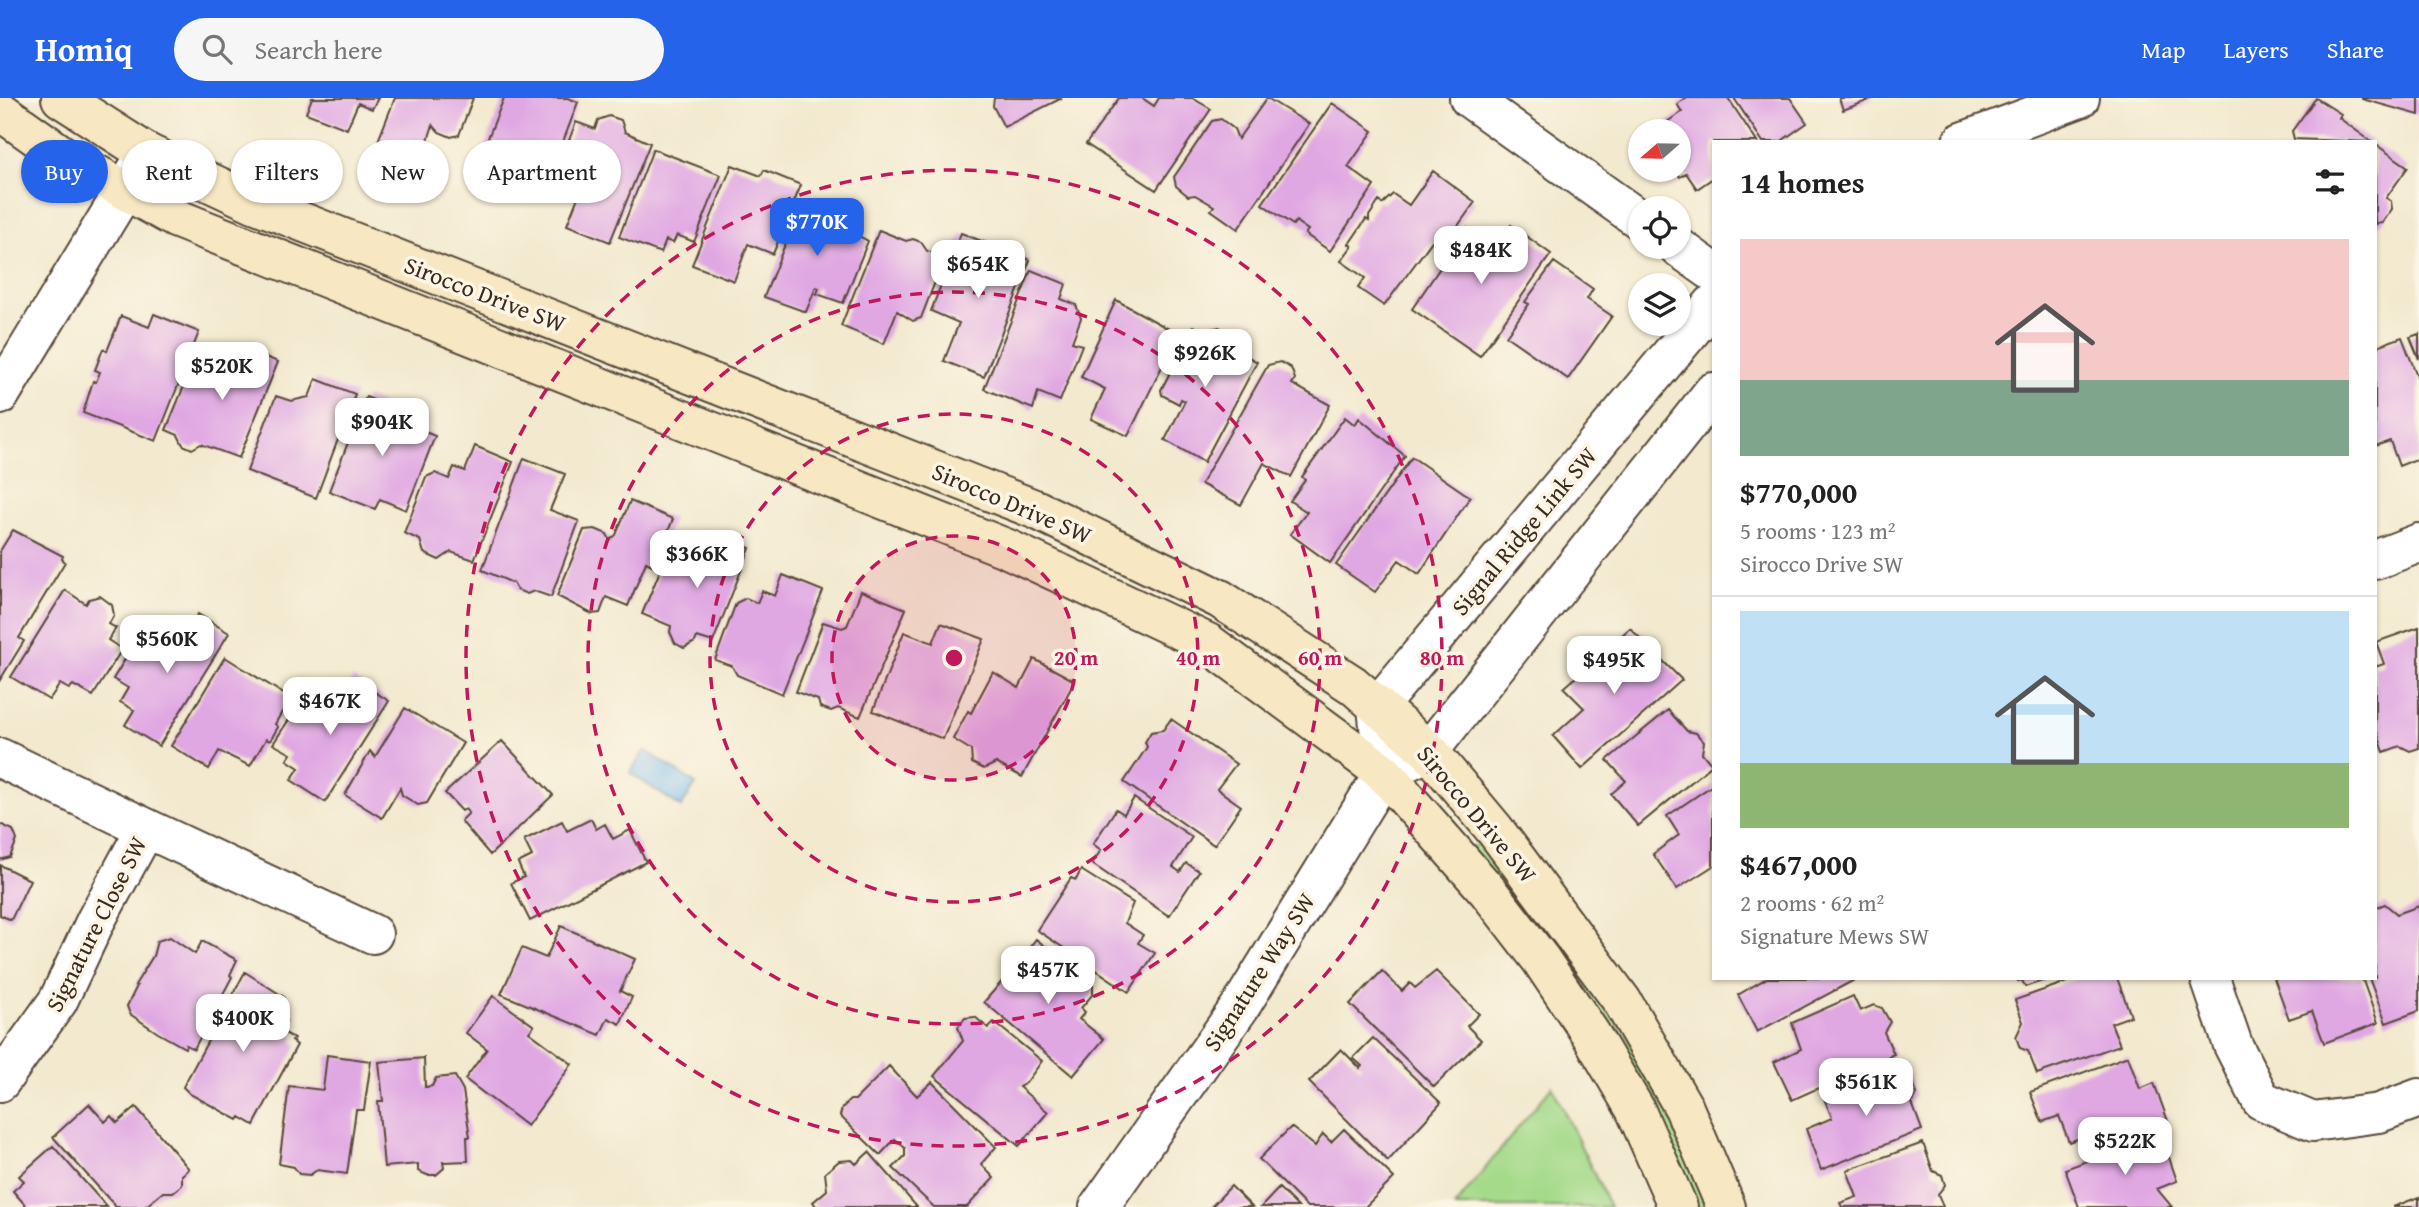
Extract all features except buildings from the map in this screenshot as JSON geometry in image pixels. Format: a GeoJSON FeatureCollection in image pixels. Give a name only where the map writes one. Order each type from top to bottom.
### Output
{"type":"FeatureCollection","features":[{"type":"Feature","properties":{"kind":"street","name":"Sirocco Drive SW"},"geometry":{"type":"LineString","coordinates":[[61,98],[127,140]]}},
{"type":"Feature","properties":{"kind":"street"},"geometry":{"type":"LineString","coordinates":[[1469,98],[1628,211]]}},
{"type":"Feature","properties":{"kind":"street"},"geometry":{"type":"LineString","coordinates":[[1967,140],[2080,98]]}},
{"type":"Feature","properties":{"kind":"street","name":"Sirocco Drive SW"},"geometry":{"type":"LineString","coordinates":[[0,111],[62,155],[122,191]]}},
{"type":"Feature","properties":{"kind":"street","name":"Sirocco Drive SW"},"geometry":{"type":"LineString","coordinates":[[217,186],[254,203],[1037,510],[1220,599],[1353,685],[1429,751],[1495,830],[1622,1000],[1684,1108],[1726,1207]]}},
{"type":"Feature","properties":{"kind":"street"},"geometry":{"type":"LineString","coordinates":[[0,395],[122,194]]}},
{"type":"Feature","properties":{"kind":"street","name":"Sirocco Drive SW"},"geometry":{"type":"LineString","coordinates":[[146,203],[229,242],[1008,549],[1208,643],[1384,773],[1487,890],[1541,960],[1590,1033],[1635,1109],[1678,1207]]}},
{"type":"Feature","properties":{"kind":"street"},"geometry":{"type":"LineString","coordinates":[[1691,256],[1712,271]]}},
{"type":"Feature","properties":{"kind":"street","name":"Signal Ridge Link SW"},"geometry":{"type":"LineString","coordinates":[[1377,707],[1712,305]]}},
{"type":"Feature","properties":{"kind":"street"},"geometry":{"type":"LineString","coordinates":[[1377,707],[1384,773],[1429,751],[1712,393]]}},
{"type":"Feature","properties":{"kind":"street"},"geometry":{"type":"LineString","coordinates":[[2377,558],[2419,544]]}},
{"type":"Feature","properties":{"kind":"street","name":"Signature Close SW"},"geometry":{"type":"LineString","coordinates":[[0,758],[146,828],[96,920],[58,1001],[0,1082]]}},
{"type":"Feature","properties":{"kind":"street","name":"Signature Way SW"},"geometry":{"type":"LineString","coordinates":[[1099,1207],[1242,1004],[1384,773]]}},
{"type":"Feature","properties":{"kind":"street"},"geometry":{"type":"LineString","coordinates":[[146,828],[373,934]]}},
{"type":"Feature","properties":{"kind":"street"},"geometry":{"type":"LineString","coordinates":[[2211,980],[2233,1045],[2262,1100],[2313,1122],[2379,1113],[2419,1098]]}},
{"type":"Feature","properties":{"kind":"green space"},"geometry":{"type":"Polygon","coordinates":[[[1485,838],[1647,1065],[1713,1207],[1692,1207],[1468,851],[1485,838]]]}},
{"type":"Feature","properties":{"kind":"green space"},"geometry":{"type":"Polygon","coordinates":[[[1552,1086],[1610,1207],[1454,1207],[1552,1086]]]}},
{"type":"Feature","properties":{"kind":"water"},"geometry":{"type":"Polygon","coordinates":[[[645,750],[696,784],[681,807],[630,773],[645,750]]]}}]}
